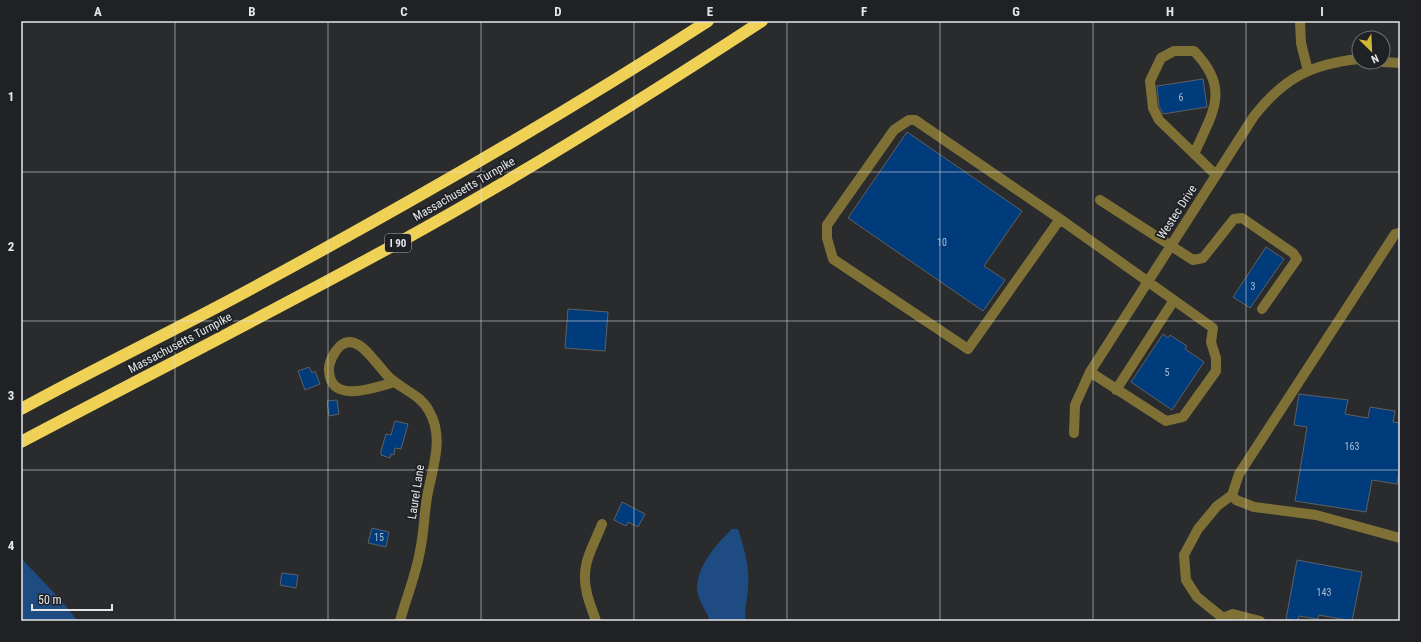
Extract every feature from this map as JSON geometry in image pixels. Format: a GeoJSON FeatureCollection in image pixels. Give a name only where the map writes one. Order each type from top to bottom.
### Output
{"type":"FeatureCollection","features":[{"type":"Feature","properties":{"kind":"highway","name":"Massachusetts Turnpike"},"geometry":{"type":"LineString","coordinates":[[21,409],[235,297],[387,214],[599,90],[708,21]]}},
{"type":"Feature","properties":{"kind":"highway","name":"Massachusetts Turnpike"},"geometry":{"type":"LineString","coordinates":[[21,442],[397,244],[540,161],[673,80],[762,21]]}},
{"type":"Feature","properties":{"kind":"street"},"geometry":{"type":"LineString","coordinates":[[1300,21],[1301,43],[1308,71]]}},
{"type":"Feature","properties":{"kind":"street"},"geometry":{"type":"LineString","coordinates":[[1194,154],[1215,106],[1215,82],[1206,64],[1194,51],[1174,51],[1161,58],[1150,81],[1153,108],[1158,120],[1216,175]]}},
{"type":"Feature","properties":{"kind":"street","name":"Westec Drive"},"geometry":{"type":"LineString","coordinates":[[1074,433],[1075,405],[1090,372],[1254,116],[1270,96],[1286,83],[1308,71],[1341,61],[1351,60]]}},
{"type":"Feature","properties":{"kind":"street"},"geometry":{"type":"LineString","coordinates":[[1060,219],[968,349],[833,259],[827,238],[827,225],[894,130],[909,120],[915,120],[1060,219],[1212,328],[1210,342],[1216,358],[1216,370],[1183,417],[1166,421],[1090,372]]}},
{"type":"Feature","properties":{"kind":"street"},"geometry":{"type":"LineString","coordinates":[[1100,200],[1193,260],[1203,258],[1234,219],[1242,218],[1293,253],[1297,259],[1262,309]]}},
{"type":"Feature","properties":{"kind":"street"},"geometry":{"type":"LineString","coordinates":[[1260,621],[1233,614],[1222,620],[1197,597],[1186,580],[1184,555],[1198,529],[1217,506],[1232,494],[1243,468],[1395,234],[1400,233]]}},
{"type":"Feature","properties":{"kind":"street"},"geometry":{"type":"LineString","coordinates":[[1116,390],[1174,300]]}},
{"type":"Feature","properties":{"kind":"street","name":"Laurel Lane"},"geometry":{"type":"LineString","coordinates":[[395,382],[359,391],[345,391],[336,386],[330,378],[329,368],[331,360],[343,344],[350,342],[355,343],[366,350],[389,378],[395,382],[418,398],[426,406],[435,426],[437,442],[426,503],[420,552],[400,621]]}},
{"type":"Feature","properties":{"kind":"street"},"geometry":{"type":"LineString","coordinates":[[1232,494],[1236,500],[1254,507],[1316,515],[1400,538]]}},
{"type":"Feature","properties":{"kind":"street"},"geometry":{"type":"LineString","coordinates":[[596,621],[587,594],[585,574],[590,555],[602,524]]}},
{"type":"Feature","properties":{"kind":"shaded area"},"geometry":{"type":"Polygon","coordinates":[[[732,529],[738,529],[747,565],[748,592],[745,611],[746,621],[707,621],[709,618],[697,592],[700,572],[708,556],[732,529]]]}},
{"type":"Feature","properties":{"kind":"shaded area"},"geometry":{"type":"Polygon","coordinates":[[[21,558],[59,598],[78,621],[21,621],[21,558]]]}},
{"type":"Feature","properties":{"kind":"building"},"geometry":{"type":"Polygon","coordinates":[[[1203,79],[1207,107],[1163,114],[1159,106],[1157,86],[1203,79]]]}},
{"type":"Feature","properties":{"kind":"building"},"geometry":{"type":"Polygon","coordinates":[[[907,132],[1022,211],[984,266],[1005,280],[983,311],[848,218],[907,132]]]}},
{"type":"Feature","properties":{"kind":"building"},"geometry":{"type":"Polygon","coordinates":[[[1266,247],[1284,259],[1250,308],[1233,297],[1266,247]]]}},
{"type":"Feature","properties":{"kind":"building"},"geometry":{"type":"Polygon","coordinates":[[[568,309],[608,312],[605,351],[565,348],[568,309]]]}},
{"type":"Feature","properties":{"kind":"building"},"geometry":{"type":"Polygon","coordinates":[[[1163,334],[1168,338],[1170,335],[1187,346],[1185,349],[1204,362],[1172,410],[1131,382],[1163,334]]]}},
{"type":"Feature","properties":{"kind":"building"},"geometry":{"type":"Polygon","coordinates":[[[309,367],[312,373],[315,371],[320,384],[305,390],[298,371],[309,367]]]}},
{"type":"Feature","properties":{"kind":"building"},"geometry":{"type":"Polygon","coordinates":[[[1299,394],[1348,400],[1345,414],[1368,418],[1370,407],[1395,411],[1393,422],[1400,423],[1400,465],[1397,484],[1372,480],[1366,512],[1295,501],[1307,427],[1294,425],[1299,394]]]}},
{"type":"Feature","properties":{"kind":"building"},"geometry":{"type":"Polygon","coordinates":[[[337,400],[339,414],[329,416],[327,401],[337,400]]]}},
{"type":"Feature","properties":{"kind":"building"},"geometry":{"type":"Polygon","coordinates":[[[395,421],[408,424],[401,449],[395,448],[394,455],[391,454],[390,458],[381,455],[381,451],[386,434],[391,435],[395,421]]]}},
{"type":"Feature","properties":{"kind":"building"},"geometry":{"type":"Polygon","coordinates":[[[622,502],[645,514],[638,527],[628,522],[626,526],[614,520],[622,502]]]}},
{"type":"Feature","properties":{"kind":"building"},"geometry":{"type":"Polygon","coordinates":[[[372,528],[389,532],[386,547],[368,543],[372,528]]]}},
{"type":"Feature","properties":{"kind":"building"},"geometry":{"type":"Polygon","coordinates":[[[1297,560],[1362,572],[1352,621],[1319,615],[1318,619],[1299,616],[1298,621],[1286,619],[1297,560]]]}},
{"type":"Feature","properties":{"kind":"building"},"geometry":{"type":"Polygon","coordinates":[[[282,573],[298,575],[296,588],[280,585],[282,573]]]}}]}
